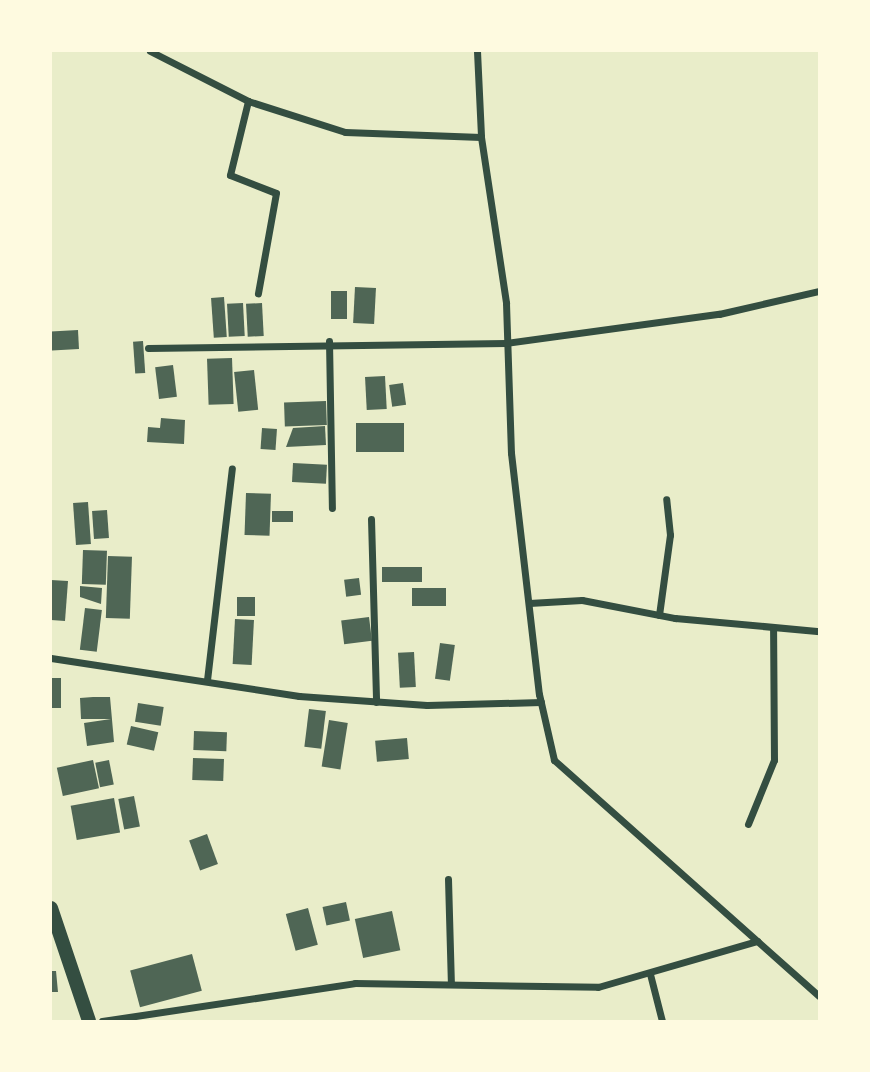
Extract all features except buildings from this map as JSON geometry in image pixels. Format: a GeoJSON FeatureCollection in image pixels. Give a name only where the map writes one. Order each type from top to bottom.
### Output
{"type":"FeatureCollection","features":[{"type":"Feature","properties":{"kind":"main road"},"geometry":{"type":"LineString","coordinates":[[51,908],[54,927],[89,1021]]}},
{"type":"Feature","properties":{"kind":"street"},"geometry":{"type":"LineString","coordinates":[[150,51],[248,100],[384,138],[481,137]]}},
{"type":"Feature","properties":{"kind":"street"},"geometry":{"type":"LineString","coordinates":[[477,51],[481,137],[506,343],[511,453],[541,702],[558,767],[819,996]]}},
{"type":"Feature","properties":{"kind":"street"},"geometry":{"type":"LineString","coordinates":[[248,100],[230,175],[276,194],[258,293]]}},
{"type":"Feature","properties":{"kind":"street"},"geometry":{"type":"LineString","coordinates":[[148,348],[329,341],[506,343],[719,314],[819,291]]}},
{"type":"Feature","properties":{"kind":"street"},"geometry":{"type":"LineString","coordinates":[[329,341],[332,508]]}},
{"type":"Feature","properties":{"kind":"street"},"geometry":{"type":"LineString","coordinates":[[206,680],[232,468]]}},
{"type":"Feature","properties":{"kind":"street"},"geometry":{"type":"LineString","coordinates":[[659,615],[670,535],[666,499]]}},
{"type":"Feature","properties":{"kind":"street"},"geometry":{"type":"LineString","coordinates":[[371,519],[376,702]]}},
{"type":"Feature","properties":{"kind":"street"},"geometry":{"type":"LineString","coordinates":[[528,603],[582,600],[659,615],[773,629],[819,631]]}},
{"type":"Feature","properties":{"kind":"street"},"geometry":{"type":"LineString","coordinates":[[748,824],[774,760],[773,629]]}},
{"type":"Feature","properties":{"kind":"street"},"geometry":{"type":"LineString","coordinates":[[51,658],[376,702],[541,702]]}},
{"type":"Feature","properties":{"kind":"street"},"geometry":{"type":"LineString","coordinates":[[448,879],[451,984]]}},
{"type":"Feature","properties":{"kind":"street"},"geometry":{"type":"LineString","coordinates":[[102,1021],[355,983],[451,984],[562,990],[650,974],[757,941]]}},
{"type":"Feature","properties":{"kind":"street"},"geometry":{"type":"LineString","coordinates":[[650,974],[662,1021]]}}]}
